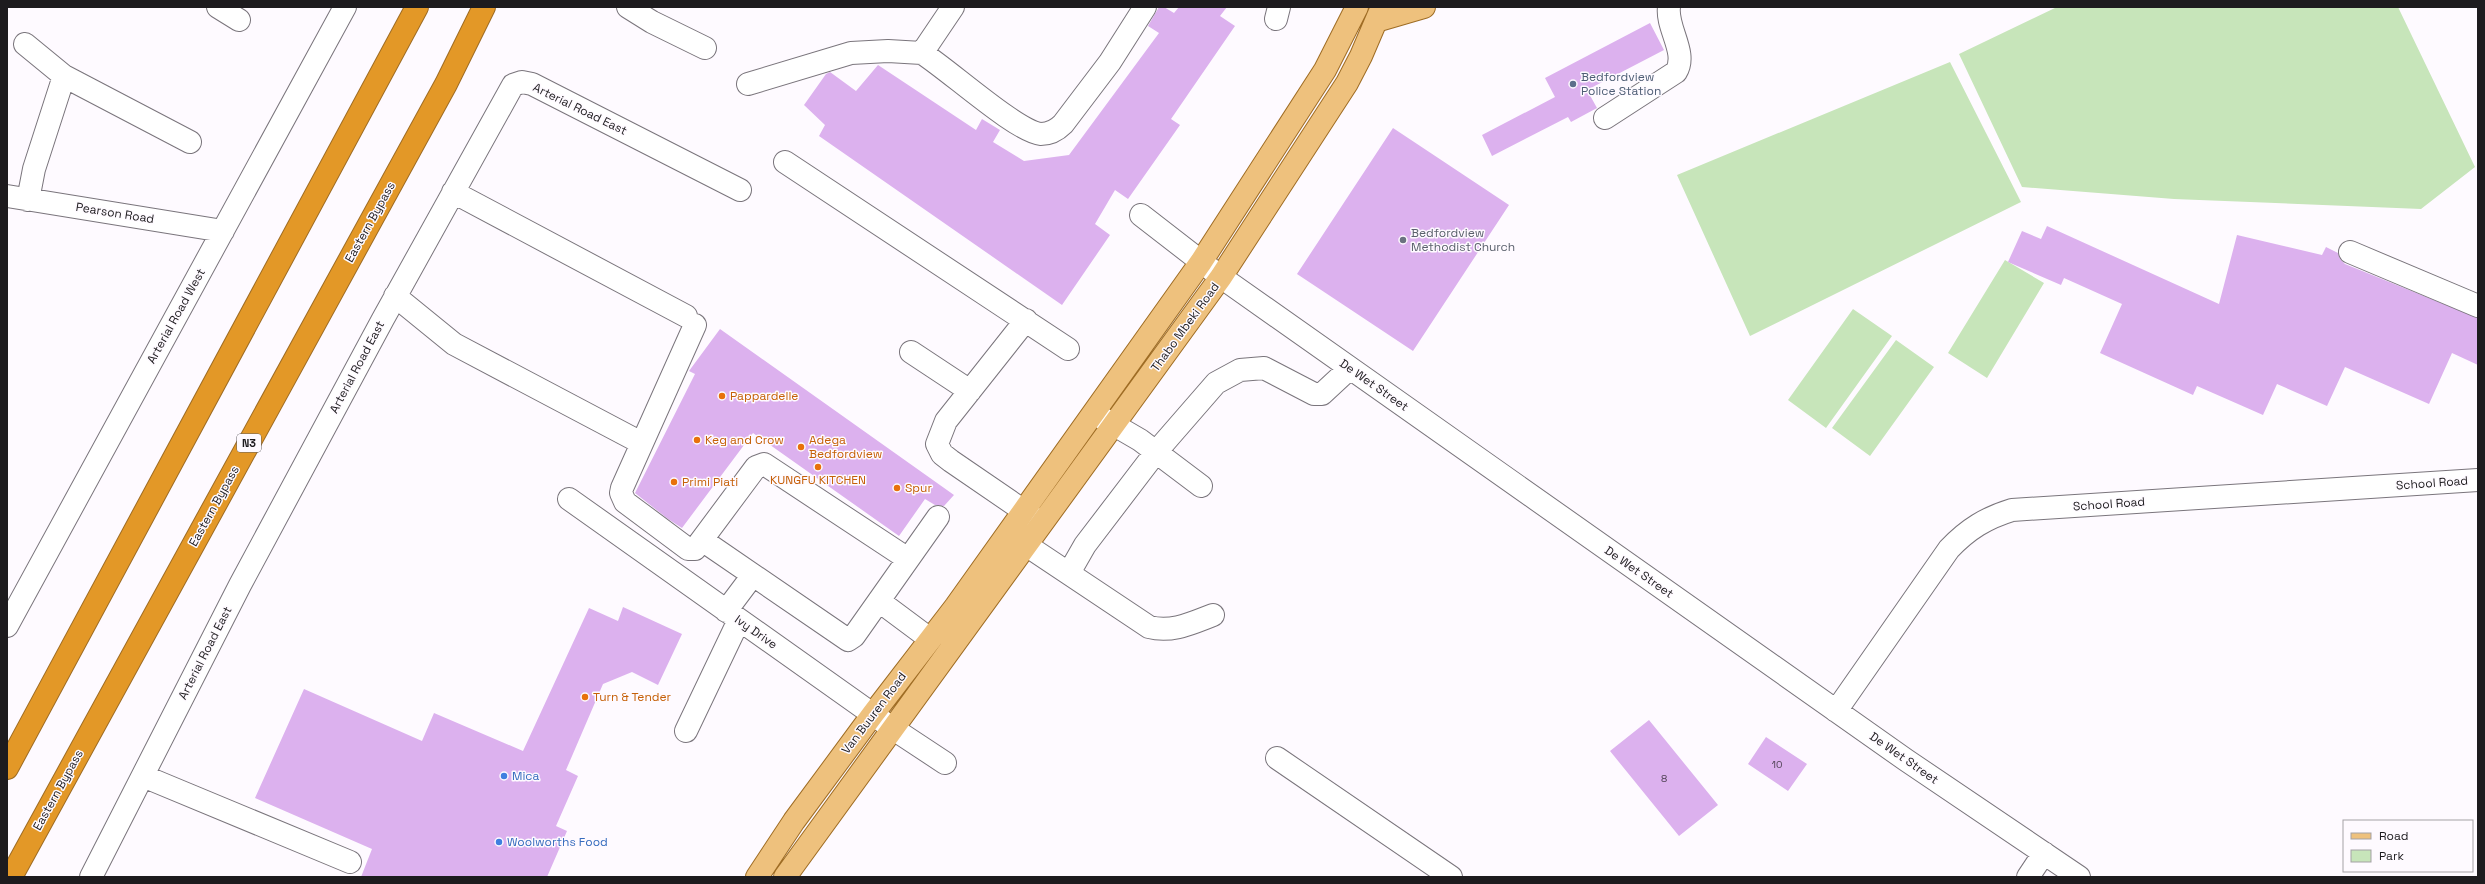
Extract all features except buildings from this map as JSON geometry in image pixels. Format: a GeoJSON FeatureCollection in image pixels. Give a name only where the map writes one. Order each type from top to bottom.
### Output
{"type":"FeatureCollection","features":[{"type":"Feature","properties":{"kind":"highway"},"geometry":{"type":"LineString","coordinates":[[7,768],[417,7]]}},
{"type":"Feature","properties":{"kind":"highway","name":"Eastern Bypass"},"geometry":{"type":"LineString","coordinates":[[11,877],[438,98],[484,7]]}},
{"type":"Feature","properties":{"kind":"main road"},"geometry":{"type":"LineString","coordinates":[[1379,14],[1424,7]]}},
{"type":"Feature","properties":{"kind":"main road","name":"Thabo Mbeki Road"},"geometry":{"type":"LineString","coordinates":[[1094,414],[1201,262],[1325,70],[1356,11]]}},
{"type":"Feature","properties":{"kind":"main road","name":"Thabo Mbeki Road"},"geometry":{"type":"LineString","coordinates":[[973,620],[1113,424],[1221,277],[1346,83],[1362,56],[1379,14]]}},
{"type":"Feature","properties":{"kind":"main road"},"geometry":{"type":"LineString","coordinates":[[1008,533],[1094,414]]}},
{"type":"Feature","properties":{"kind":"main road","name":"Van Buuren Road"},"geometry":{"type":"LineString","coordinates":[[757,877],[794,822],[873,714],[956,606],[1008,533]]}},
{"type":"Feature","properties":{"kind":"main road","name":"Van Buuren Road"},"geometry":{"type":"LineString","coordinates":[[785,877],[818,829],[973,620]]}},
{"type":"Feature","properties":{"kind":"street"},"geometry":{"type":"LineString","coordinates":[[218,7],[240,20]]}},
{"type":"Feature","properties":{"kind":"street","name":"Arterial Road West"},"geometry":{"type":"LineString","coordinates":[[7,626],[345,7]]}},
{"type":"Feature","properties":{"kind":"street"},"geometry":{"type":"LineString","coordinates":[[628,7],[652,22],[705,48]]}},
{"type":"Feature","properties":{"kind":"street"},"geometry":{"type":"LineString","coordinates":[[922,53],[953,7]]}},
{"type":"Feature","properties":{"kind":"street"},"geometry":{"type":"LineString","coordinates":[[748,84],[851,53],[888,51],[922,53],[1022,128],[1042,134],[1056,131],[1063,124],[1110,62],[1145,7]]}},
{"type":"Feature","properties":{"kind":"street"},"geometry":{"type":"LineString","coordinates":[[1604,118],[1676,72],[1680,65],[1680,56],[1668,15],[1669,7]]}},
{"type":"Feature","properties":{"kind":"street"},"geometry":{"type":"LineString","coordinates":[[25,44],[64,76],[190,142]]}},
{"type":"Feature","properties":{"kind":"street"},"geometry":{"type":"LineString","coordinates":[[28,200],[34,169],[64,76]]}},
{"type":"Feature","properties":{"kind":"street","name":"Arterial Road East"},"geometry":{"type":"LineString","coordinates":[[91,877],[240,585],[395,296],[507,93],[513,85],[522,82],[532,84],[740,190]]}},
{"type":"Feature","properties":{"kind":"street"},"geometry":{"type":"LineString","coordinates":[[785,162],[1068,349]]}},
{"type":"Feature","properties":{"kind":"street"},"geometry":{"type":"LineString","coordinates":[[453,192],[690,320],[620,493],[624,502],[688,549],[695,549],[756,467],[764,464],[908,559]]}},
{"type":"Feature","properties":{"kind":"street","name":"Pearson Road"},"geometry":{"type":"LineString","coordinates":[[7,196],[223,231]]}},
{"type":"Feature","properties":{"kind":"street","name":"De Wet Street"},"geometry":{"type":"LineString","coordinates":[[1141,215],[1221,277],[1836,711],[2079,877]]}},
{"type":"Feature","properties":{"kind":"street"},"geometry":{"type":"LineString","coordinates":[[2350,252],[2478,306]]}},
{"type":"Feature","properties":{"kind":"street"},"geometry":{"type":"LineString","coordinates":[[395,296],[454,344],[632,438]]}},
{"type":"Feature","properties":{"kind":"street"},"geometry":{"type":"LineString","coordinates":[[1026,320],[946,422],[937,444],[942,454],[951,461],[1042,523]]}},
{"type":"Feature","properties":{"kind":"street"},"geometry":{"type":"LineString","coordinates":[[911,352],[970,391]]}},
{"type":"Feature","properties":{"kind":"street"},"geometry":{"type":"LineString","coordinates":[[1069,573],[1085,545],[1156,452],[1216,383],[1240,370],[1264,368],[1314,394],[1322,394],[1350,368]]}},
{"type":"Feature","properties":{"kind":"street"},"geometry":{"type":"LineString","coordinates":[[1094,414],[1113,424],[1156,452],[1201,486]]}},
{"type":"Feature","properties":{"kind":"street","name":"School Road"},"geometry":{"type":"LineString","coordinates":[[1836,711],[1949,549],[1972,527],[1997,515],[2012,510],[2478,480]]}},
{"type":"Feature","properties":{"kind":"street","name":"Ivy Drive"},"geometry":{"type":"LineString","coordinates":[[569,499],[892,728],[945,763]]}},
{"type":"Feature","properties":{"kind":"street"},"geometry":{"type":"LineString","coordinates":[[702,540],[844,639],[852,639],[938,517]]}},
{"type":"Feature","properties":{"kind":"street"},"geometry":{"type":"LineString","coordinates":[[1008,533],[1149,627],[1161,630],[1177,628],[1213,615]]}},
{"type":"Feature","properties":{"kind":"street"},"geometry":{"type":"LineString","coordinates":[[686,730],[733,616],[753,575]]}},
{"type":"Feature","properties":{"kind":"street"},"geometry":{"type":"LineString","coordinates":[[879,601],[930,639]]}},
{"type":"Feature","properties":{"kind":"street"},"geometry":{"type":"LineString","coordinates":[[1277,758],[1452,877]]}},
{"type":"Feature","properties":{"kind":"street"},"geometry":{"type":"LineString","coordinates":[[142,776],[350,862]]}},
{"type":"Feature","properties":{"kind":"street"},"geometry":{"type":"LineString","coordinates":[[2028,877],[2044,853]]}},
{"type":"Feature","properties":{"kind":"green space"},"geometry":{"type":"Polygon","coordinates":[[[2057,7],[2398,7],[2475,167],[2421,209],[2174,199],[2022,187],[1959,54],[2057,7]]]}},
{"type":"Feature","properties":{"kind":"green space"},"geometry":{"type":"Polygon","coordinates":[[[1950,62],[2021,202],[1750,336],[1677,175],[1950,62]]]}},
{"type":"Feature","properties":{"kind":"green space"},"geometry":{"type":"Polygon","coordinates":[[[2005,260],[2044,283],[1987,378],[1948,353],[2005,260]]]}},
{"type":"Feature","properties":{"kind":"green space"},"geometry":{"type":"Polygon","coordinates":[[[1853,309],[1892,336],[1826,428],[1788,400],[1853,309]]]}},
{"type":"Feature","properties":{"kind":"green space"},"geometry":{"type":"Polygon","coordinates":[[[1896,340],[1934,367],[1870,456],[1832,428],[1896,340]]]}},
{"type":"Feature","properties":{"kind":"place","name":"Bedfordview Police Station"},"geometry":{"type":"Point","coordinates":[1573,84]}},
{"type":"Feature","properties":{"kind":"place","name":"Bedfordview Methodist Church"},"geometry":{"type":"Point","coordinates":[1403,240]}},
{"type":"Feature","properties":{"kind":"place","name":"Pappardelle"},"geometry":{"type":"Point","coordinates":[722,396]}},
{"type":"Feature","properties":{"kind":"place","name":"Keg and Crow"},"geometry":{"type":"Point","coordinates":[697,440]}},
{"type":"Feature","properties":{"kind":"place","name":"Adega Bedfordview"},"geometry":{"type":"Point","coordinates":[801,447]}},
{"type":"Feature","properties":{"kind":"place","name":"KUNGFU KITCHEN"},"geometry":{"type":"Point","coordinates":[818,467]}},
{"type":"Feature","properties":{"kind":"place","name":"Primi Piati"},"geometry":{"type":"Point","coordinates":[674,482]}},
{"type":"Feature","properties":{"kind":"place","name":"Spur"},"geometry":{"type":"Point","coordinates":[897,488]}},
{"type":"Feature","properties":{"kind":"place","name":"Turn & Tender"},"geometry":{"type":"Point","coordinates":[585,697]}},
{"type":"Feature","properties":{"kind":"place","name":"Mica"},"geometry":{"type":"Point","coordinates":[504,776]}},
{"type":"Feature","properties":{"kind":"place","name":"Woolworths Food"},"geometry":{"type":"Point","coordinates":[499,842]}}]}
